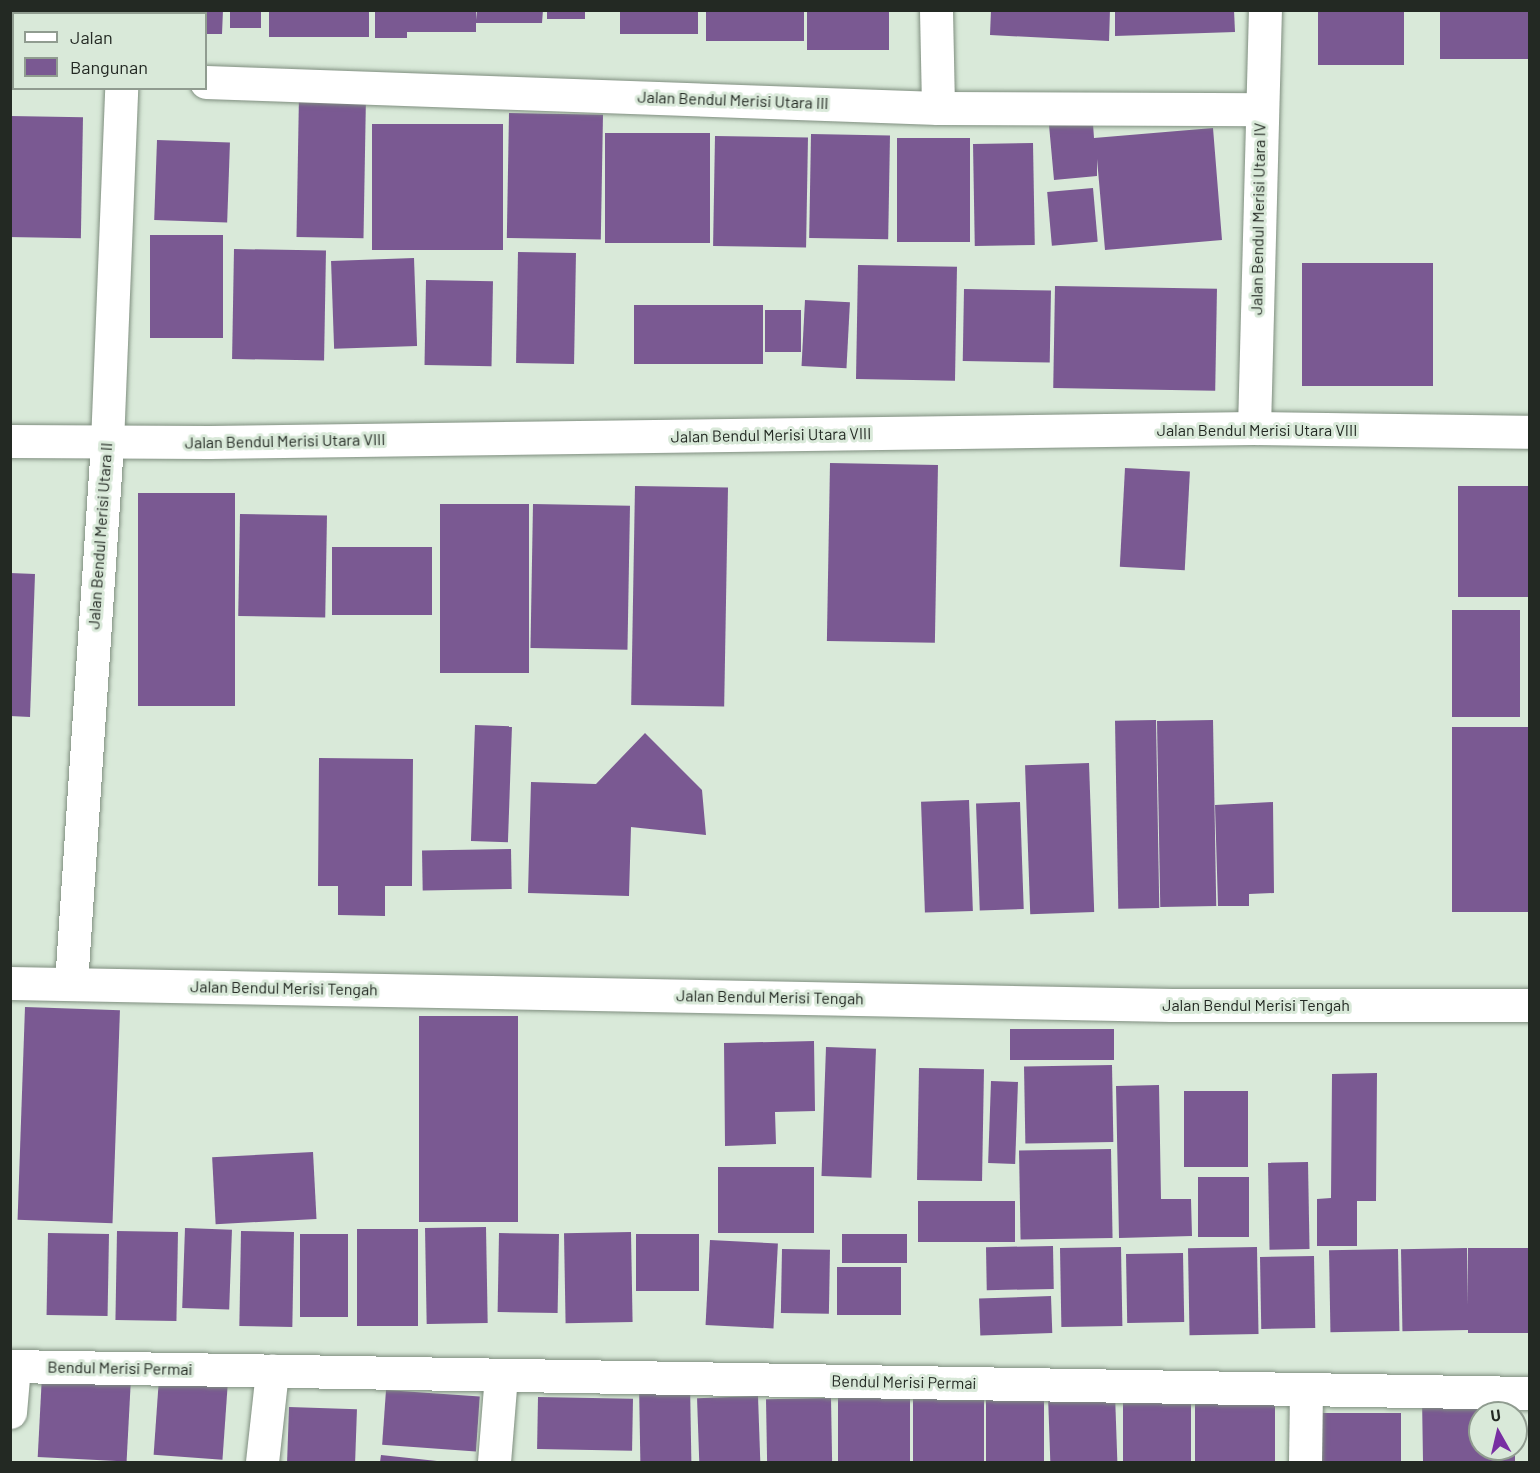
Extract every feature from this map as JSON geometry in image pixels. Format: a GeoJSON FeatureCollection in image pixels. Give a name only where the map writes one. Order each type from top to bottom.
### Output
{"type":"FeatureCollection","features":[{"type":"Feature","properties":{"kind":"street"},"geometry":{"type":"LineString","coordinates":[[936,10],[938,108]]}},
{"type":"Feature","properties":{"kind":"street","name":"Jalan Bendul Merisi Utara IV"},"geometry":{"type":"LineString","coordinates":[[1254,428],[1265,10]]}},
{"type":"Feature","properties":{"kind":"street","name":"Jalan Bendul Merisi Utara III"},"geometry":{"type":"LineString","coordinates":[[207,82],[938,108],[1261,109]]}},
{"type":"Feature","properties":{"kind":"street","name":"Jalan Bendul Merisi Utara II"},"geometry":{"type":"LineString","coordinates":[[71,984],[107,442],[121,90]]}},
{"type":"Feature","properties":{"kind":"street","name":"Jalan Bendul Merisi Utara VIII"},"geometry":{"type":"LineString","coordinates":[[11,440],[107,442],[1254,428],[1530,432]]}},
{"type":"Feature","properties":{"kind":"street","name":"Jalan Bendul Merisi Tengah"},"geometry":{"type":"LineString","coordinates":[[10,983],[1172,1005],[1530,1005]]}},
{"type":"Feature","properties":{"kind":"street","name":"Bendul Merisi Permai"},"geometry":{"type":"LineString","coordinates":[[10,1412],[12,1366],[1530,1393]]}},
{"type":"Feature","properties":{"kind":"street"},"geometry":{"type":"LineString","coordinates":[[262,1462],[272,1371]]}},
{"type":"Feature","properties":{"kind":"street"},"geometry":{"type":"LineString","coordinates":[[494,1462],[501,1375]]}},
{"type":"Feature","properties":{"kind":"street"},"geometry":{"type":"LineString","coordinates":[[1305,1462],[1306,1389]]}},
{"type":"Feature","properties":{"kind":"building"},"geometry":{"type":"Polygon","coordinates":[[[170,10],[223,10],[222,34],[207,34],[207,12],[170,12],[170,10]]]}},
{"type":"Feature","properties":{"kind":"building"},"geometry":{"type":"Polygon","coordinates":[[[230,10],[261,10],[261,28],[230,28],[230,10]]]}},
{"type":"Feature","properties":{"kind":"building"},"geometry":{"type":"Polygon","coordinates":[[[269,10],[369,10],[369,37],[269,37],[269,10]]]}},
{"type":"Feature","properties":{"kind":"building"},"geometry":{"type":"Polygon","coordinates":[[[375,10],[476,10],[477,20],[477,10],[543,10],[542,23],[476,23],[476,32],[407,32],[407,38],[375,38],[375,10]]]}},
{"type":"Feature","properties":{"kind":"building"},"geometry":{"type":"Polygon","coordinates":[[[547,10],[585,10],[585,19],[547,19],[547,10]]]}},
{"type":"Feature","properties":{"kind":"building"},"geometry":{"type":"Polygon","coordinates":[[[620,10],[698,10],[698,34],[620,34],[620,10]]]}},
{"type":"Feature","properties":{"kind":"building"},"geometry":{"type":"Polygon","coordinates":[[[706,10],[804,10],[804,41],[706,41],[706,10]]]}},
{"type":"Feature","properties":{"kind":"building"},"geometry":{"type":"Polygon","coordinates":[[[807,10],[889,10],[889,50],[807,50],[807,10]]]}},
{"type":"Feature","properties":{"kind":"building"},"geometry":{"type":"Polygon","coordinates":[[[991,10],[1110,10],[1109,41],[990,35],[991,10]]]}},
{"type":"Feature","properties":{"kind":"building"},"geometry":{"type":"Polygon","coordinates":[[[1115,10],[1234,10],[1235,32],[1115,36],[1115,10]]]}},
{"type":"Feature","properties":{"kind":"building"},"geometry":{"type":"Polygon","coordinates":[[[1318,10],[1404,10],[1404,65],[1318,65],[1318,10]]]}},
{"type":"Feature","properties":{"kind":"building"},"geometry":{"type":"Polygon","coordinates":[[[1440,10],[1530,10],[1530,59],[1440,59],[1440,10]]]}},
{"type":"Feature","properties":{"kind":"building"},"geometry":{"type":"Polygon","coordinates":[[[299,94],[366,95],[363,238],[297,237],[299,94]]]}},
{"type":"Feature","properties":{"kind":"building"},"geometry":{"type":"Polygon","coordinates":[[[1092,110],[1094,138],[1213,128],[1222,240],[1105,250],[1097,159],[1097,176],[1054,180],[1048,114],[1092,110]]]}},
{"type":"Feature","properties":{"kind":"building"},"geometry":{"type":"Polygon","coordinates":[[[509,113],[603,115],[601,240],[507,238],[509,113]]]}},
{"type":"Feature","properties":{"kind":"building"},"geometry":{"type":"Polygon","coordinates":[[[10,116],[83,117],[81,238],[10,237],[10,116]]]}},
{"type":"Feature","properties":{"kind":"building"},"geometry":{"type":"Polygon","coordinates":[[[372,124],[503,124],[503,250],[372,250],[372,124]]]}},
{"type":"Feature","properties":{"kind":"building"},"geometry":{"type":"Polygon","coordinates":[[[605,133],[710,133],[710,243],[605,243],[605,133]]]}},
{"type":"Feature","properties":{"kind":"building"},"geometry":{"type":"Polygon","coordinates":[[[811,134],[890,135],[888,239],[809,238],[811,134]]]}},
{"type":"Feature","properties":{"kind":"building"},"geometry":{"type":"Polygon","coordinates":[[[715,136],[808,138],[806,248],[713,246],[715,136]]]}},
{"type":"Feature","properties":{"kind":"building"},"geometry":{"type":"Polygon","coordinates":[[[897,138],[970,138],[970,242],[897,242],[897,138]]]}},
{"type":"Feature","properties":{"kind":"building"},"geometry":{"type":"Polygon","coordinates":[[[157,140],[230,143],[227,222],[154,220],[157,140]]]}},
{"type":"Feature","properties":{"kind":"building"},"geometry":{"type":"Polygon","coordinates":[[[1033,143],[1035,245],[975,246],[973,144],[1033,143]]]}},
{"type":"Feature","properties":{"kind":"building"},"geometry":{"type":"Polygon","coordinates":[[[1093,188],[1098,242],[1052,246],[1047,192],[1093,188]]]}},
{"type":"Feature","properties":{"kind":"building"},"geometry":{"type":"Polygon","coordinates":[[[150,235],[223,235],[223,338],[150,338],[150,235]]]}},
{"type":"Feature","properties":{"kind":"building"},"geometry":{"type":"Polygon","coordinates":[[[234,249],[326,251],[324,361],[232,359],[234,249]]]}},
{"type":"Feature","properties":{"kind":"building"},"geometry":{"type":"Polygon","coordinates":[[[518,252],[576,253],[574,364],[516,363],[518,252]]]}},
{"type":"Feature","properties":{"kind":"building"},"geometry":{"type":"Polygon","coordinates":[[[414,258],[417,346],[334,349],[331,261],[414,258]]]}},
{"type":"Feature","properties":{"kind":"building"},"geometry":{"type":"Polygon","coordinates":[[[1302,263],[1433,263],[1433,386],[1302,386],[1302,263]]]}},
{"type":"Feature","properties":{"kind":"building"},"geometry":{"type":"Polygon","coordinates":[[[858,265],[957,267],[955,381],[856,379],[858,265]]]}},
{"type":"Feature","properties":{"kind":"building"},"geometry":{"type":"Polygon","coordinates":[[[426,280],[493,281],[492,366],[425,365],[426,280]]]}},
{"type":"Feature","properties":{"kind":"building"},"geometry":{"type":"Polygon","coordinates":[[[1055,286],[1217,289],[1215,391],[1053,388],[1055,286]]]}},
{"type":"Feature","properties":{"kind":"building"},"geometry":{"type":"Polygon","coordinates":[[[964,289],[1051,291],[1050,363],[963,361],[964,289]]]}},
{"type":"Feature","properties":{"kind":"building"},"geometry":{"type":"Polygon","coordinates":[[[805,300],[850,302],[846,368],[802,366],[805,300]]]}},
{"type":"Feature","properties":{"kind":"building"},"geometry":{"type":"Polygon","coordinates":[[[634,305],[763,305],[763,364],[634,364],[634,305]]]}},
{"type":"Feature","properties":{"kind":"building"},"geometry":{"type":"Polygon","coordinates":[[[765,310],[801,310],[801,352],[765,352],[765,310]]]}},
{"type":"Feature","properties":{"kind":"building"},"geometry":{"type":"Polygon","coordinates":[[[830,463],[938,465],[935,643],[827,641],[830,463]]]}},
{"type":"Feature","properties":{"kind":"building"},"geometry":{"type":"Polygon","coordinates":[[[1125,468],[1190,471],[1185,570],[1120,567],[1125,468]]]}},
{"type":"Feature","properties":{"kind":"building"},"geometry":{"type":"Polygon","coordinates":[[[635,486],[728,488],[724,707],[631,705],[635,486]]]}},
{"type":"Feature","properties":{"kind":"building"},"geometry":{"type":"Polygon","coordinates":[[[1458,486],[1530,486],[1530,597],[1458,597],[1458,486]]]}},
{"type":"Feature","properties":{"kind":"building"},"geometry":{"type":"Polygon","coordinates":[[[138,493],[235,493],[235,706],[138,706],[138,493]]]}},
{"type":"Feature","properties":{"kind":"building"},"geometry":{"type":"Polygon","coordinates":[[[440,504],[529,504],[529,673],[440,673],[440,504]]]}},
{"type":"Feature","properties":{"kind":"building"},"geometry":{"type":"Polygon","coordinates":[[[533,504],[630,506],[627,650],[530,648],[533,504]]]}},
{"type":"Feature","properties":{"kind":"building"},"geometry":{"type":"Polygon","coordinates":[[[240,514],[327,516],[325,618],[238,616],[240,514]]]}},
{"type":"Feature","properties":{"kind":"building"},"geometry":{"type":"Polygon","coordinates":[[[332,547],[432,547],[432,615],[332,615],[332,547]]]}},
{"type":"Feature","properties":{"kind":"building"},"geometry":{"type":"Polygon","coordinates":[[[10,573],[35,574],[30,717],[10,716],[10,573]]]}},
{"type":"Feature","properties":{"kind":"building"},"geometry":{"type":"Polygon","coordinates":[[[1452,610],[1520,610],[1520,717],[1452,717],[1452,610]]]}},
{"type":"Feature","properties":{"kind":"building"},"geometry":{"type":"Polygon","coordinates":[[[1156,720],[1159,908],[1118,909],[1115,721],[1156,720]]]}},
{"type":"Feature","properties":{"kind":"building"},"geometry":{"type":"Polygon","coordinates":[[[1213,720],[1216,906],[1160,907],[1157,721],[1213,720]]]}},
{"type":"Feature","properties":{"kind":"building"},"geometry":{"type":"Polygon","coordinates":[[[475,725],[512,726],[508,842],[471,841],[475,725]]]}},
{"type":"Feature","properties":{"kind":"building"},"geometry":{"type":"Polygon","coordinates":[[[1452,727],[1530,727],[1530,912],[1452,912],[1452,727]]]}},
{"type":"Feature","properties":{"kind":"building"},"geometry":{"type":"Polygon","coordinates":[[[645,733],[702,790],[706,835],[631,827],[629,896],[528,893],[531,782],[596,784],[645,733]]]}},
{"type":"Feature","properties":{"kind":"building"},"geometry":{"type":"Polygon","coordinates":[[[319,758],[413,759],[412,886],[385,886],[385,916],[338,915],[338,886],[318,886],[319,758]]]}},
{"type":"Feature","properties":{"kind":"building"},"geometry":{"type":"Polygon","coordinates":[[[1089,763],[1094,912],[1030,914],[1025,765],[1089,763]]]}},
{"type":"Feature","properties":{"kind":"building"},"geometry":{"type":"Polygon","coordinates":[[[969,800],[973,911],[925,913],[921,802],[969,800]]]}},
{"type":"Feature","properties":{"kind":"building"},"geometry":{"type":"Polygon","coordinates":[[[1020,802],[1024,909],[980,910],[976,804],[1020,802]]]}},
{"type":"Feature","properties":{"kind":"building"},"geometry":{"type":"Polygon","coordinates":[[[1273,802],[1274,893],[1249,894],[1249,906],[1218,906],[1215,805],[1273,802]]]}},
{"type":"Feature","properties":{"kind":"building"},"geometry":{"type":"Polygon","coordinates":[[[511,849],[512,889],[423,891],[422,851],[511,849]]]}},
{"type":"Feature","properties":{"kind":"building"},"geometry":{"type":"Polygon","coordinates":[[[25,1007],[120,1010],[113,1223],[18,1220],[25,1007]]]}},
{"type":"Feature","properties":{"kind":"building"},"geometry":{"type":"Polygon","coordinates":[[[419,1016],[518,1016],[518,1222],[419,1222],[419,1016]]]}},
{"type":"Feature","properties":{"kind":"building"},"geometry":{"type":"Polygon","coordinates":[[[1010,1029],[1114,1029],[1114,1060],[1010,1060],[1010,1029]]]}},
{"type":"Feature","properties":{"kind":"building"},"geometry":{"type":"Polygon","coordinates":[[[814,1041],[815,1111],[775,1112],[776,1144],[725,1146],[724,1043],[814,1041]]]}},
{"type":"Feature","properties":{"kind":"building"},"geometry":{"type":"Polygon","coordinates":[[[826,1047],[876,1049],[871,1178],[821,1176],[826,1047]]]}},
{"type":"Feature","properties":{"kind":"building"},"geometry":{"type":"Polygon","coordinates":[[[1112,1065],[1113,1142],[1025,1144],[1024,1067],[1112,1065]]]}},
{"type":"Feature","properties":{"kind":"building"},"geometry":{"type":"Polygon","coordinates":[[[919,1068],[984,1069],[982,1181],[917,1180],[919,1068]]]}},
{"type":"Feature","properties":{"kind":"building"},"geometry":{"type":"Polygon","coordinates":[[[1377,1073],[1376,1201],[1357,1201],[1357,1246],[1317,1246],[1317,1199],[1331,1198],[1332,1074],[1377,1073]]]}},
{"type":"Feature","properties":{"kind":"building"},"geometry":{"type":"Polygon","coordinates":[[[991,1081],[1018,1082],[1015,1164],[988,1163],[991,1081]]]}},
{"type":"Feature","properties":{"kind":"building"},"geometry":{"type":"Polygon","coordinates":[[[1159,1085],[1161,1199],[1191,1199],[1192,1236],[1119,1238],[1116,1086],[1159,1085]]]}},
{"type":"Feature","properties":{"kind":"building"},"geometry":{"type":"Polygon","coordinates":[[[1184,1091],[1248,1091],[1248,1167],[1184,1167],[1184,1091]]]}},
{"type":"Feature","properties":{"kind":"building"},"geometry":{"type":"Polygon","coordinates":[[[1111,1149],[1113,1238],[1021,1240],[1019,1151],[1111,1149]]]}},
{"type":"Feature","properties":{"kind":"building"},"geometry":{"type":"Polygon","coordinates":[[[313,1152],[317,1219],[216,1224],[212,1157],[313,1152]]]}},
{"type":"Feature","properties":{"kind":"building"},"geometry":{"type":"Polygon","coordinates":[[[1308,1162],[1310,1249],[1270,1250],[1268,1163],[1308,1162]]]}},
{"type":"Feature","properties":{"kind":"building"},"geometry":{"type":"Polygon","coordinates":[[[718,1167],[814,1167],[814,1233],[718,1233],[718,1167]]]}},
{"type":"Feature","properties":{"kind":"building"},"geometry":{"type":"Polygon","coordinates":[[[1198,1177],[1249,1177],[1249,1237],[1198,1237],[1198,1177]]]}},
{"type":"Feature","properties":{"kind":"building"},"geometry":{"type":"Polygon","coordinates":[[[918,1201],[1015,1201],[1015,1242],[918,1242],[918,1201]]]}},
{"type":"Feature","properties":{"kind":"building"},"geometry":{"type":"Polygon","coordinates":[[[486,1227],[488,1323],[427,1324],[425,1228],[486,1227]]]}},
{"type":"Feature","properties":{"kind":"building"},"geometry":{"type":"Polygon","coordinates":[[[185,1228],[232,1230],[229,1310],[182,1308],[185,1228]]]}},
{"type":"Feature","properties":{"kind":"building"},"geometry":{"type":"Polygon","coordinates":[[[357,1229],[418,1229],[418,1326],[357,1326],[357,1229]]]}},
{"type":"Feature","properties":{"kind":"building"},"geometry":{"type":"Polygon","coordinates":[[[117,1231],[178,1232],[176,1321],[115,1320],[117,1231]]]}},
{"type":"Feature","properties":{"kind":"building"},"geometry":{"type":"Polygon","coordinates":[[[241,1231],[294,1232],[292,1327],[239,1326],[241,1231]]]}},
{"type":"Feature","properties":{"kind":"building"},"geometry":{"type":"Polygon","coordinates":[[[631,1232],[633,1322],[566,1323],[564,1233],[631,1232]]]}},
{"type":"Feature","properties":{"kind":"building"},"geometry":{"type":"Polygon","coordinates":[[[48,1233],[109,1234],[108,1316],[47,1315],[48,1233]]]}},
{"type":"Feature","properties":{"kind":"building"},"geometry":{"type":"Polygon","coordinates":[[[499,1233],[559,1234],[558,1313],[498,1312],[499,1233]]]}},
{"type":"Feature","properties":{"kind":"building"},"geometry":{"type":"Polygon","coordinates":[[[300,1234],[348,1234],[348,1317],[300,1317],[300,1234]]]}},
{"type":"Feature","properties":{"kind":"building"},"geometry":{"type":"Polygon","coordinates":[[[636,1234],[699,1234],[699,1291],[636,1291],[636,1234]]]}},
{"type":"Feature","properties":{"kind":"building"},"geometry":{"type":"Polygon","coordinates":[[[842,1234],[907,1234],[907,1263],[842,1263],[842,1234]]]}},
{"type":"Feature","properties":{"kind":"building"},"geometry":{"type":"Polygon","coordinates":[[[710,1240],[778,1244],[773,1328],[706,1325],[710,1240]]]}},
{"type":"Feature","properties":{"kind":"building"},"geometry":{"type":"Polygon","coordinates":[[[1053,1246],[1054,1289],[987,1290],[986,1247],[1053,1246]]]}},
{"type":"Feature","properties":{"kind":"building"},"geometry":{"type":"Polygon","coordinates":[[[1121,1247],[1122,1326],[1061,1327],[1060,1248],[1121,1247]]]}},
{"type":"Feature","properties":{"kind":"building"},"geometry":{"type":"Polygon","coordinates":[[[1257,1247],[1259,1334],[1190,1335],[1188,1248],[1257,1247]]]}},
{"type":"Feature","properties":{"kind":"building"},"geometry":{"type":"Polygon","coordinates":[[[1467,1248],[1468,1330],[1402,1331],[1401,1249],[1467,1248]]]}},
{"type":"Feature","properties":{"kind":"building"},"geometry":{"type":"Polygon","coordinates":[[[1468,1248],[1530,1248],[1530,1333],[1468,1333],[1468,1248]]]}},
{"type":"Feature","properties":{"kind":"building"},"geometry":{"type":"Polygon","coordinates":[[[782,1249],[830,1250],[829,1314],[781,1313],[782,1249]]]}},
{"type":"Feature","properties":{"kind":"building"},"geometry":{"type":"Polygon","coordinates":[[[1398,1249],[1399,1331],[1330,1332],[1329,1250],[1398,1249]]]}},
{"type":"Feature","properties":{"kind":"building"},"geometry":{"type":"Polygon","coordinates":[[[1183,1253],[1184,1322],[1127,1323],[1126,1254],[1183,1253]]]}},
{"type":"Feature","properties":{"kind":"building"},"geometry":{"type":"Polygon","coordinates":[[[1314,1256],[1315,1328],[1261,1329],[1260,1257],[1314,1256]]]}},
{"type":"Feature","properties":{"kind":"building"},"geometry":{"type":"Polygon","coordinates":[[[837,1267],[901,1267],[901,1315],[837,1315],[837,1267]]]}},
{"type":"Feature","properties":{"kind":"building"},"geometry":{"type":"Polygon","coordinates":[[[1051,1296],[1052,1333],[980,1335],[979,1299],[1051,1296]]]}},
{"type":"Feature","properties":{"kind":"building"},"geometry":{"type":"Polygon","coordinates":[[[42,1375],[131,1380],[127,1462],[38,1457],[42,1375]]]}},
{"type":"Feature","properties":{"kind":"building"},"geometry":{"type":"Polygon","coordinates":[[[159,1378],[228,1383],[222,1460],[154,1455],[159,1378]]]}},
{"type":"Feature","properties":{"kind":"building"},"geometry":{"type":"Polygon","coordinates":[[[690,1383],[691,1462],[640,1462],[639,1384],[690,1383]]]}},
{"type":"Feature","properties":{"kind":"building"},"geometry":{"type":"Polygon","coordinates":[[[386,1390],[480,1397],[476,1451],[382,1445],[386,1390]]]}},
{"type":"Feature","properties":{"kind":"building"},"geometry":{"type":"Polygon","coordinates":[[[838,1390],[910,1390],[910,1462],[838,1462],[838,1390]]]}},
{"type":"Feature","properties":{"kind":"building"},"geometry":{"type":"Polygon","coordinates":[[[1195,1393],[1275,1393],[1275,1462],[1195,1462],[1195,1393]]]}},
{"type":"Feature","properties":{"kind":"building"},"geometry":{"type":"Polygon","coordinates":[[[913,1394],[984,1394],[984,1462],[913,1462],[913,1394]]]}},
{"type":"Feature","properties":{"kind":"building"},"geometry":{"type":"Polygon","coordinates":[[[986,1394],[1044,1394],[1044,1462],[986,1462],[986,1394]]]}},
{"type":"Feature","properties":{"kind":"building"},"geometry":{"type":"Polygon","coordinates":[[[1115,1394],[1117,1462],[1050,1462],[1048,1396],[1115,1394]]]}},
{"type":"Feature","properties":{"kind":"building"},"geometry":{"type":"Polygon","coordinates":[[[1123,1395],[1191,1395],[1191,1462],[1123,1462],[1123,1395]]]}},
{"type":"Feature","properties":{"kind":"building"},"geometry":{"type":"Polygon","coordinates":[[[758,1396],[760,1462],[699,1462],[697,1398],[758,1396]]]}},
{"type":"Feature","properties":{"kind":"building"},"geometry":{"type":"Polygon","coordinates":[[[1515,1396],[1515,1401],[1468,1401],[1468,1461],[1515,1462],[1423,1462],[1422,1397],[1515,1396]]]}},
{"type":"Feature","properties":{"kind":"building"},"geometry":{"type":"Polygon","coordinates":[[[538,1397],[633,1399],[632,1451],[537,1449],[538,1397]]]}},
{"type":"Feature","properties":{"kind":"building"},"geometry":{"type":"Polygon","coordinates":[[[831,1398],[832,1462],[767,1462],[766,1399],[831,1398]]]}},
{"type":"Feature","properties":{"kind":"building"},"geometry":{"type":"Polygon","coordinates":[[[289,1407],[357,1409],[355,1462],[287,1462],[289,1407]]]}},
{"type":"Feature","properties":{"kind":"building"},"geometry":{"type":"Polygon","coordinates":[[[1317,1413],[1401,1413],[1401,1462],[1317,1462],[1317,1413]]]}},
{"type":"Feature","properties":{"kind":"building"},"geometry":{"type":"Polygon","coordinates":[[[381,1455],[437,1461],[437,1462],[380,1462],[381,1455]]]}}]}
